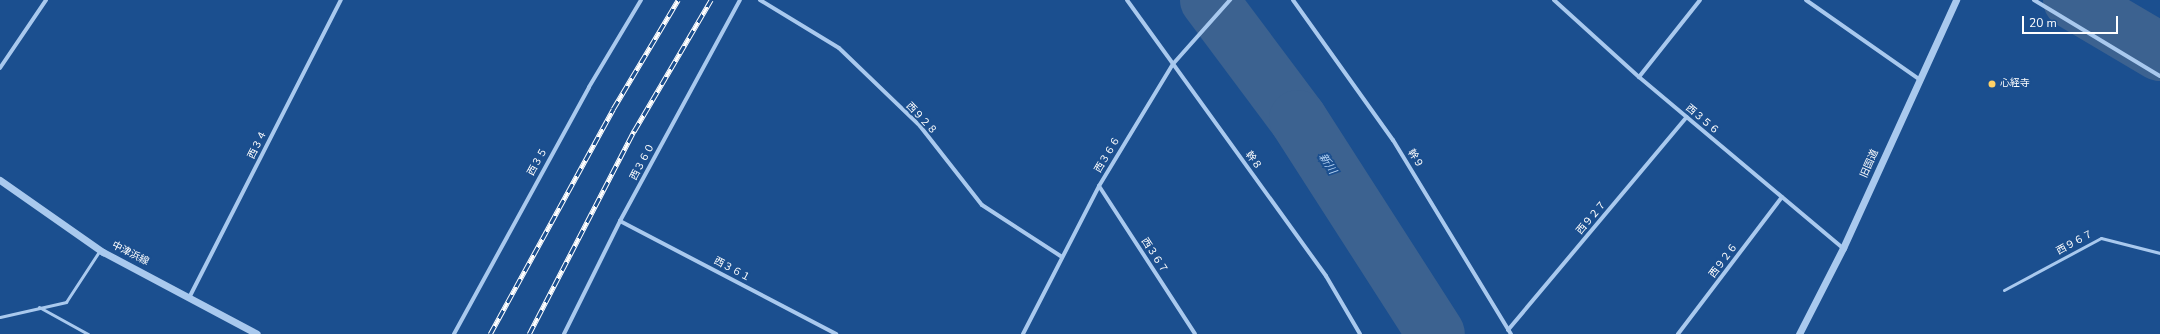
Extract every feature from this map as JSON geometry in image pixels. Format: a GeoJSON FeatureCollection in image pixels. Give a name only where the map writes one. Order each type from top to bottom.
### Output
{"type":"FeatureCollection","features":[{"type":"Feature","properties":{"kind":"street"},"geometry":{"type":"LineString","coordinates":[[0,68],[46,0]]}},
{"type":"Feature","properties":{"kind":"street","name":"西３４"},"geometry":{"type":"LineString","coordinates":[[190,296],[341,0]]}},
{"type":"Feature","properties":{"kind":"street","name":"西３５"},"geometry":{"type":"LineString","coordinates":[[454,334],[588,87],[641,0]]}},
{"type":"Feature","properties":{"kind":"street","name":"西３６０"},"geometry":{"type":"LineString","coordinates":[[564,334],[620,221],[740,0]]}},
{"type":"Feature","properties":{"kind":"street","name":"西９２８"},"geometry":{"type":"LineString","coordinates":[[760,0],[839,48],[920,126],[982,205],[1062,257]]}},
{"type":"Feature","properties":{"kind":"street","name":"幹８"},"geometry":{"type":"LineString","coordinates":[[1127,0],[1326,276],[1360,334]]}},
{"type":"Feature","properties":{"kind":"street","name":"西３６６"},"geometry":{"type":"LineString","coordinates":[[1023,334],[1099,186],[1173,64],[1201,35],[1230,0]]}},
{"type":"Feature","properties":{"kind":"street","name":"幹９"},"geometry":{"type":"LineString","coordinates":[[1293,0],[1393,140],[1510,332]]}},
{"type":"Feature","properties":{"kind":"street","name":"西３５６"},"geometry":{"type":"LineString","coordinates":[[1554,0],[1639,77],[1843,248]]}},
{"type":"Feature","properties":{"kind":"street"},"geometry":{"type":"LineString","coordinates":[[1639,77],[1700,0]]}},
{"type":"Feature","properties":{"kind":"street"},"geometry":{"type":"LineString","coordinates":[[1806,0],[1919,80]]}},
{"type":"Feature","properties":{"kind":"street","name":"旧国道"},"geometry":{"type":"LineString","coordinates":[[1799,334],[1843,248],[1956,0]]}},
{"type":"Feature","properties":{"kind":"street"},"geometry":{"type":"LineString","coordinates":[[2034,0],[2160,76]]}},
{"type":"Feature","properties":{"kind":"street","name":"西９２７"},"geometry":{"type":"LineString","coordinates":[[1510,332],[1687,118]]}},
{"type":"Feature","properties":{"kind":"street","name":"中津浜線"},"geometry":{"type":"LineString","coordinates":[[0,180],[100,249],[190,296],[257,334]]}},
{"type":"Feature","properties":{"kind":"street","name":"西３６７"},"geometry":{"type":"LineString","coordinates":[[1099,186],[1195,334]]}},
{"type":"Feature","properties":{"kind":"street","name":"西９２６"},"geometry":{"type":"LineString","coordinates":[[1678,334],[1782,198]]}},
{"type":"Feature","properties":{"kind":"street","name":"西３６１"},"geometry":{"type":"LineString","coordinates":[[620,221],[836,334]]}},
{"type":"Feature","properties":{"kind":"lane","name":"西９６７"},"geometry":{"type":"LineString","coordinates":[[2004,290],[2101,238],[2160,253]]}},
{"type":"Feature","properties":{"kind":"lane"},"geometry":{"type":"LineString","coordinates":[[0,317],[66,302],[100,249]]}},
{"type":"Feature","properties":{"kind":"lane"},"geometry":{"type":"LineString","coordinates":[[39,307],[88,334]]}},
{"type":"Feature","properties":{"kind":"waterway","name":"新川"},"geometry":{"type":"LineString","coordinates":[[1209,0],[1298,119],[1436,334]]}},
{"type":"Feature","properties":{"kind":"waterway"},"geometry":{"type":"LineString","coordinates":[[2072,0],[2160,52]]}},
{"type":"Feature","properties":{"kind":"railway"},"geometry":{"type":"LineString","coordinates":[[490,334],[613,109],[678,0]]}},
{"type":"Feature","properties":{"kind":"railway"},"geometry":{"type":"LineString","coordinates":[[529,334],[634,131],[711,0]]}},
{"type":"Feature","properties":{"kind":"place","name":"心経寺"},"geometry":{"type":"Point","coordinates":[1992,84]}}]}
